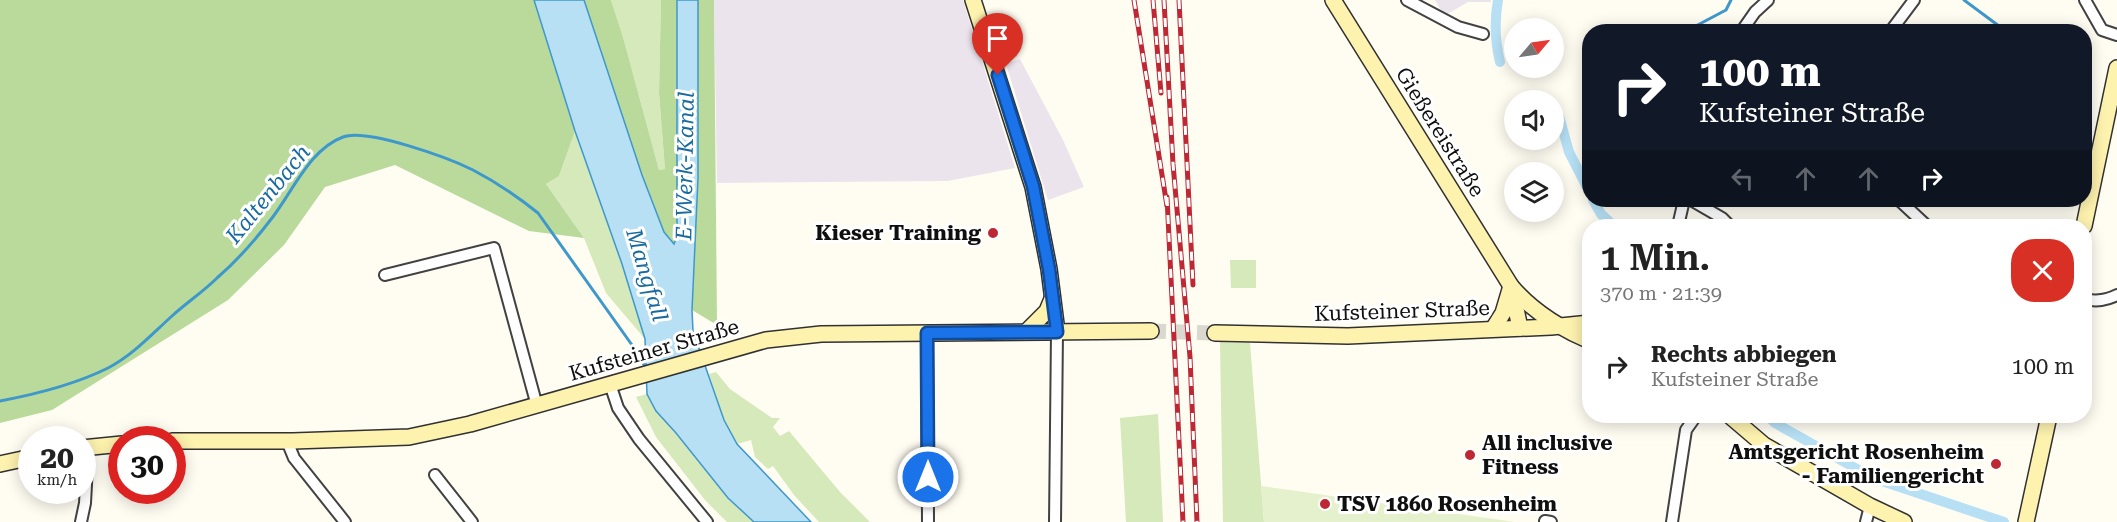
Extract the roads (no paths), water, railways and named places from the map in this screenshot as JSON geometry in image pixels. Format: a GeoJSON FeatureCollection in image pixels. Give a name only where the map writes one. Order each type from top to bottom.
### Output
{"type":"FeatureCollection","features":[{"type":"Feature","properties":{"kind":"main road"},"geometry":{"type":"LineString","coordinates":[[973,0],[1033,186],[1048,258],[1057,332]]}},
{"type":"Feature","properties":{"kind":"main road","name":"Gießereistraße"},"geometry":{"type":"LineString","coordinates":[[1334,0],[1511,286],[1534,310],[1582,337]]}},
{"type":"Feature","properties":{"kind":"main road"},"geometry":{"type":"LineString","coordinates":[[2092,188],[2117,68]]}},
{"type":"Feature","properties":{"kind":"main road"},"geometry":{"type":"LineString","coordinates":[[1493,329],[1503,313],[1511,286]]}},
{"type":"Feature","properties":{"kind":"main road","name":"Gießereistraße"},"geometry":{"type":"LineString","coordinates":[[1511,286],[1520,328]]}},
{"type":"Feature","properties":{"kind":"main road"},"geometry":{"type":"LineString","coordinates":[[1026,332],[1047,311],[1052,299]]}},
{"type":"Feature","properties":{"kind":"main road","name":"Kufsteiner Straße"},"geometry":{"type":"LineString","coordinates":[[1215,333],[1348,336],[1582,324]]}},
{"type":"Feature","properties":{"kind":"main road","name":"Kufsteiner Straße"},"geometry":{"type":"LineString","coordinates":[[186,441],[287,441],[409,437],[470,424],[766,340],[821,333],[1151,331]]}},
{"type":"Feature","properties":{"kind":"main road"},"geometry":{"type":"LineString","coordinates":[[1738,423],[1764,445],[1870,506],[1904,522]]}},
{"type":"Feature","properties":{"kind":"main road"},"geometry":{"type":"LineString","coordinates":[[2026,520],[2047,423]]}},
{"type":"Feature","properties":{"kind":"main road"},"geometry":{"type":"LineString","coordinates":[[0,464],[18,460]]}},
{"type":"Feature","properties":{"kind":"street"},"geometry":{"type":"LineString","coordinates":[[1407,0],[1458,27],[1483,34]]}},
{"type":"Feature","properties":{"kind":"street"},"geometry":{"type":"LineString","coordinates":[[1747,24],[1767,0]]}},
{"type":"Feature","properties":{"kind":"street"},"geometry":{"type":"LineString","coordinates":[[1896,24],[1914,0]]}},
{"type":"Feature","properties":{"kind":"street"},"geometry":{"type":"LineString","coordinates":[[2085,0],[2102,30],[2117,35]]}},
{"type":"Feature","properties":{"kind":"street"},"geometry":{"type":"LineString","coordinates":[[1704,207],[1723,219]]}},
{"type":"Feature","properties":{"kind":"street"},"geometry":{"type":"LineString","coordinates":[[1907,207],[1919,219]]}},
{"type":"Feature","properties":{"kind":"street"},"geometry":{"type":"LineString","coordinates":[[385,275],[494,248],[537,405]]}},
{"type":"Feature","properties":{"kind":"street"},"geometry":{"type":"LineString","coordinates":[[2092,300],[2103,300],[2117,295]]}},
{"type":"Feature","properties":{"kind":"street"},"geometry":{"type":"LineString","coordinates":[[1055,522],[1057,332]]}},
{"type":"Feature","properties":{"kind":"street"},"geometry":{"type":"LineString","coordinates":[[927,333],[928,522]]}},
{"type":"Feature","properties":{"kind":"street"},"geometry":{"type":"LineString","coordinates":[[617,382],[618,408],[639,439],[707,522]]}},
{"type":"Feature","properties":{"kind":"street"},"geometry":{"type":"LineString","coordinates":[[1672,522],[1686,430],[1691,423]]}},
{"type":"Feature","properties":{"kind":"street"},"geometry":{"type":"LineString","coordinates":[[287,441],[294,458],[345,522]]}},
{"type":"Feature","properties":{"kind":"street"},"geometry":{"type":"LineString","coordinates":[[435,475],[472,522]]}},
{"type":"Feature","properties":{"kind":"street"},"geometry":{"type":"LineString","coordinates":[[81,522],[85,504]]}},
{"type":"Feature","properties":{"kind":"street"},"geometry":{"type":"LineString","coordinates":[[1866,522],[1870,506]]}},
{"type":"Feature","properties":{"kind":"water"},"geometry":{"type":"Polygon","coordinates":[[[534,0],[584,0],[642,175],[664,232],[674,244],[677,236],[677,0],[698,0],[698,178],[693,331],[724,420],[737,444],[811,522],[754,522],[728,498],[656,411],[647,394],[645,339],[534,0]]]}},
{"type":"Feature","properties":{"kind":"waterway"},"geometry":{"type":"LineString","coordinates":[[1498,0],[1496,31],[1500,62]]}},
{"type":"Feature","properties":{"kind":"waterway"},"geometry":{"type":"LineString","coordinates":[[1700,24],[1726,10],[1731,0]]}},
{"type":"Feature","properties":{"kind":"waterway"},"geometry":{"type":"LineString","coordinates":[[1964,0],[1996,24]]}},
{"type":"Feature","properties":{"kind":"waterway"},"geometry":{"type":"LineString","coordinates":[[1564,134],[1569,152],[1582,177]]}},
{"type":"Feature","properties":{"kind":"waterway","name":"Kaltenbach"},"geometry":{"type":"LineString","coordinates":[[0,401],[69,384],[108,368],[126,357],[239,257],[272,218],[303,172],[321,151],[343,137],[354,135],[388,140],[462,165],[498,185],[538,213],[646,368]]}},
{"type":"Feature","properties":{"kind":"waterway"},"geometry":{"type":"LineString","coordinates":[[1597,207],[1606,219]]}},
{"type":"Feature","properties":{"kind":"waterway"},"geometry":{"type":"LineString","coordinates":[[1775,423],[1873,478],[2004,522]]}},
{"type":"Feature","properties":{"kind":"tunnel"},"geometry":{"type":"LineString","coordinates":[[1151,331],[1215,333]]}},
{"type":"Feature","properties":{"kind":"railway"},"geometry":{"type":"LineString","coordinates":[[1134,0],[1167,206]]}},
{"type":"Feature","properties":{"kind":"railway"},"geometry":{"type":"LineString","coordinates":[[1153,0],[1161,93]]}},
{"type":"Feature","properties":{"kind":"railway"},"geometry":{"type":"LineString","coordinates":[[1164,0],[1173,164],[1190,357],[1197,522]]}},
{"type":"Feature","properties":{"kind":"railway"},"geometry":{"type":"LineString","coordinates":[[1179,0],[1193,285]]}},
{"type":"Feature","properties":{"kind":"railway"},"geometry":{"type":"LineString","coordinates":[[1167,197],[1183,522]]}},
{"type":"Feature","properties":{"kind":"place","name":"Kieser Training"},"geometry":{"type":"Point","coordinates":[993,233]}},
{"type":"Feature","properties":{"kind":"place","name":"All inclusive Fitness"},"geometry":{"type":"Point","coordinates":[1470,455]}},
{"type":"Feature","properties":{"kind":"place","name":"Amtsgericht Rosenheim - Familiengericht"},"geometry":{"type":"Point","coordinates":[1996,464]}},
{"type":"Feature","properties":{"kind":"place","name":"TSV 1860 Rosenheim"},"geometry":{"type":"Point","coordinates":[1325,504]}},
{"type":"Feature","properties":{"kind":"water label","name":"E-Werk-Kanal"},"geometry":{"type":"Point","coordinates":[685,166]}},
{"type":"Feature","properties":{"kind":"water label","name":"Mangfall"},"geometry":{"type":"Point","coordinates":[647,275]}}]}
